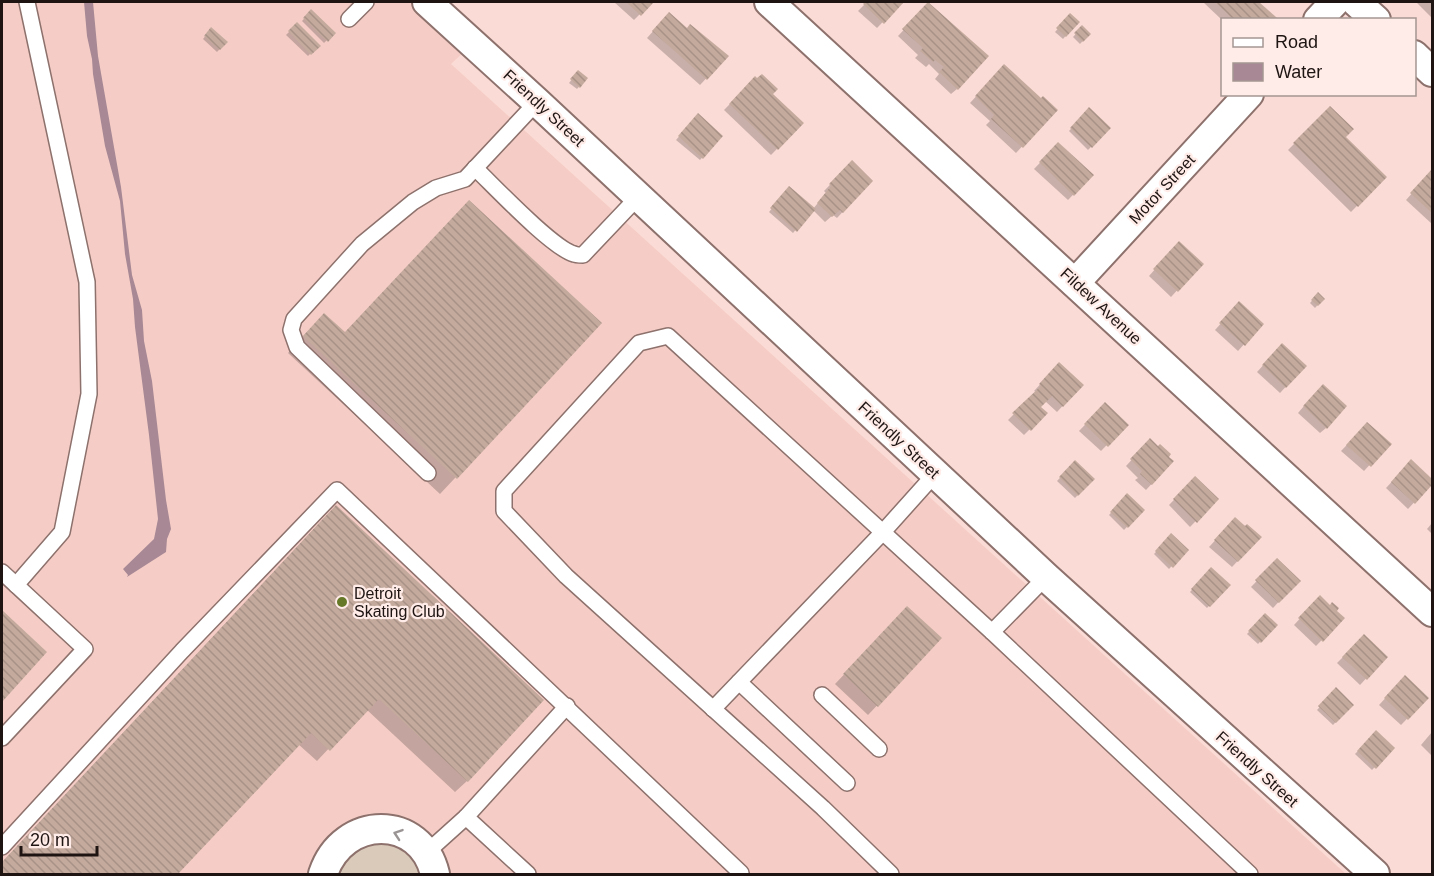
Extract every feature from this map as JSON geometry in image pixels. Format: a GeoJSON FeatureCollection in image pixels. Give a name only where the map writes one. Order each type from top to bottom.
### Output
{"type":"FeatureCollection","features":[{"type":"Feature","properties":{"kind":"street","name":"Friendly Street"},"geometry":{"type":"LineString","coordinates":[[427,2],[1046,577],[1375,874]]}},
{"type":"Feature","properties":{"kind":"street","name":"Fildew Avenue"},"geometry":{"type":"LineString","coordinates":[[769,2],[1432,612]]}},
{"type":"Feature","properties":{"kind":"street"},"geometry":{"type":"LineString","coordinates":[[1320,18],[1335,2]]}},
{"type":"Feature","properties":{"kind":"street"},"geometry":{"type":"LineString","coordinates":[[1356,2],[1374,18]]}},
{"type":"Feature","properties":{"kind":"street"},"geometry":{"type":"LineString","coordinates":[[1416,57],[1432,72]]}},
{"type":"Feature","properties":{"kind":"street","name":"Motor Street"},"geometry":{"type":"LineString","coordinates":[[1075,283],[1247,96]]}},
{"type":"Feature","properties":{"kind":"street"},"geometry":{"type":"LineString","coordinates":[[323,874],[328,861],[345,840],[357,833],[371,830],[398,832],[410,839],[431,864]]}},
{"type":"Feature","properties":{"kind":"lane"},"geometry":{"type":"LineString","coordinates":[[16,585],[62,532],[89,394],[87,282],[27,2]]}},
{"type":"Feature","properties":{"kind":"lane"},"geometry":{"type":"LineString","coordinates":[[349,19],[366,2]]}},
{"type":"Feature","properties":{"kind":"lane"},"geometry":{"type":"LineString","coordinates":[[428,473],[297,347],[291,330],[294,319],[362,244],[413,202],[436,188],[465,179],[537,102]]}},
{"type":"Feature","properties":{"kind":"lane"},"geometry":{"type":"LineString","coordinates":[[475,168],[547,237],[575,255],[583,255],[638,197]]}},
{"type":"Feature","properties":{"kind":"lane"},"geometry":{"type":"LineString","coordinates":[[891,874],[823,808],[566,576],[504,511],[504,491],[639,343],[668,336],[992,632],[1250,874]]}},
{"type":"Feature","properties":{"kind":"lane"},"geometry":{"type":"LineString","coordinates":[[713,709],[883,532],[935,474]]}},
{"type":"Feature","properties":{"kind":"lane"},"geometry":{"type":"LineString","coordinates":[[2,847],[182,651],[337,490],[567,706],[741,873],[739,874]]}},
{"type":"Feature","properties":{"kind":"lane"},"geometry":{"type":"LineString","coordinates":[[2,572],[85,649],[2,738]]}},
{"type":"Feature","properties":{"kind":"lane"},"geometry":{"type":"LineString","coordinates":[[992,632],[1046,577]]}},
{"type":"Feature","properties":{"kind":"lane"},"geometry":{"type":"LineString","coordinates":[[739,682],[848,783]]}},
{"type":"Feature","properties":{"kind":"lane"},"geometry":{"type":"LineString","coordinates":[[822,695],[879,749]]}},
{"type":"Feature","properties":{"kind":"lane"},"geometry":{"type":"LineString","coordinates":[[431,864],[466,817],[567,706]]}},
{"type":"Feature","properties":{"kind":"lane"},"geometry":{"type":"LineString","coordinates":[[466,817],[528,874]]}},
{"type":"Feature","properties":{"kind":"shaded area"},"geometry":{"type":"Polygon","coordinates":[[[2,2],[444,2],[482,35],[451,64],[1346,874],[2,874],[2,2]]]}},
{"type":"Feature","properties":{"kind":"shaded area"},"geometry":{"type":"Polygon","coordinates":[[[380,844],[405,853],[418,867],[420,874],[338,874],[354,853],[380,844]]]}},
{"type":"Feature","properties":{"kind":"water"},"geometry":{"type":"Polygon","coordinates":[[[84,2],[93,2],[98,56],[121,187],[132,275],[142,310],[144,341],[152,381],[171,529],[166,552],[127,577],[123,569],[154,539],[158,519],[120,201],[105,146],[87,36],[84,2]]]}},
{"type":"Feature","properties":{"kind":"building"},"geometry":{"type":"Polygon","coordinates":[[[626,2],[654,2],[641,16],[626,2]]]}},
{"type":"Feature","properties":{"kind":"building"},"geometry":{"type":"Polygon","coordinates":[[[865,2],[904,2],[884,24],[863,4],[865,2]]]}},
{"type":"Feature","properties":{"kind":"building"},"geometry":{"type":"Polygon","coordinates":[[[928,2],[989,56],[958,90],[939,72],[944,67],[935,60],[933,62],[920,51],[923,48],[902,29],[928,2]]]}},
{"type":"Feature","properties":{"kind":"building"},"geometry":{"type":"Polygon","coordinates":[[[1215,2],[1259,2],[1277,18],[1232,18],[1215,2]]]}},
{"type":"Feature","properties":{"kind":"building"},"geometry":{"type":"Polygon","coordinates":[[[311,9],[336,33],[328,42],[303,18],[311,9]]]}},
{"type":"Feature","properties":{"kind":"building"},"geometry":{"type":"Polygon","coordinates":[[[669,12],[687,28],[690,24],[729,56],[707,80],[652,31],[669,12]]]}},
{"type":"Feature","properties":{"kind":"building"},"geometry":{"type":"Polygon","coordinates":[[[1070,13],[1080,22],[1066,37],[1056,28],[1070,13]]]}},
{"type":"Feature","properties":{"kind":"building"},"geometry":{"type":"Polygon","coordinates":[[[297,22],[321,46],[311,55],[288,31],[297,22]]]}},
{"type":"Feature","properties":{"kind":"building"},"geometry":{"type":"Polygon","coordinates":[[[1082,25],[1091,34],[1083,42],[1074,33],[1082,25]]]}},
{"type":"Feature","properties":{"kind":"building"},"geometry":{"type":"Polygon","coordinates":[[[211,27],[228,42],[220,50],[204,36],[211,27]]]}},
{"type":"Feature","properties":{"kind":"building"},"geometry":{"type":"Polygon","coordinates":[[[1004,64],[1041,98],[1043,96],[1058,110],[1023,148],[991,119],[994,115],[975,96],[1004,64]]]}},
{"type":"Feature","properties":{"kind":"building"},"geometry":{"type":"Polygon","coordinates":[[[578,70],[588,78],[580,88],[570,79],[578,70]]]}},
{"type":"Feature","properties":{"kind":"building"},"geometry":{"type":"Polygon","coordinates":[[[762,74],[778,89],[773,94],[804,123],[778,150],[729,104],[755,76],[757,78],[762,74]]]}},
{"type":"Feature","properties":{"kind":"building"},"geometry":{"type":"Polygon","coordinates":[[[1330,106],[1354,129],[1346,137],[1387,177],[1358,207],[1293,143],[1330,106]]]}},
{"type":"Feature","properties":{"kind":"building"},"geometry":{"type":"Polygon","coordinates":[[[1089,107],[1111,128],[1092,148],[1070,128],[1089,107]]]}},
{"type":"Feature","properties":{"kind":"building"},"geometry":{"type":"Polygon","coordinates":[[[698,113],[723,136],[703,159],[678,136],[698,113]]]}},
{"type":"Feature","properties":{"kind":"building"},"geometry":{"type":"Polygon","coordinates":[[[1058,142],[1094,175],[1074,196],[1039,162],[1058,142]]]}},
{"type":"Feature","properties":{"kind":"building"},"geometry":{"type":"Polygon","coordinates":[[[852,160],[873,181],[843,213],[840,210],[832,217],[817,203],[831,186],[829,184],[852,160]]]}},
{"type":"Feature","properties":{"kind":"building"},"geometry":{"type":"Polygon","coordinates":[[[1432,169],[1432,213],[1410,193],[1432,169]]]}},
{"type":"Feature","properties":{"kind":"building"},"geometry":{"type":"Polygon","coordinates":[[[789,186],[816,209],[797,232],[770,208],[789,186]]]}},
{"type":"Feature","properties":{"kind":"building"},"geometry":{"type":"Polygon","coordinates":[[[469,200],[602,323],[457,479],[303,336],[324,313],[345,332],[469,200]]]}},
{"type":"Feature","properties":{"kind":"building"},"geometry":{"type":"Polygon","coordinates":[[[1179,241],[1204,264],[1178,292],[1153,269],[1179,241]]]}},
{"type":"Feature","properties":{"kind":"building"},"geometry":{"type":"Polygon","coordinates":[[[1318,292],[1325,299],[1318,306],[1311,300],[1318,292]]]}},
{"type":"Feature","properties":{"kind":"building"},"geometry":{"type":"Polygon","coordinates":[[[1239,301],[1264,324],[1245,346],[1219,323],[1239,301]]]}},
{"type":"Feature","properties":{"kind":"building"},"geometry":{"type":"Polygon","coordinates":[[[1282,343],[1307,366],[1286,388],[1262,365],[1282,343]]]}},
{"type":"Feature","properties":{"kind":"building"},"geometry":{"type":"Polygon","coordinates":[[[1059,362],[1084,385],[1063,407],[1052,396],[1041,407],[1048,413],[1031,431],[1012,413],[1041,386],[1039,384],[1059,362]]]}},
{"type":"Feature","properties":{"kind":"building"},"geometry":{"type":"Polygon","coordinates":[[[1323,384],[1347,406],[1327,429],[1303,406],[1323,384]]]}},
{"type":"Feature","properties":{"kind":"building"},"geometry":{"type":"Polygon","coordinates":[[[1105,402],[1129,425],[1108,447],[1084,424],[1105,402]]]}},
{"type":"Feature","properties":{"kind":"building"},"geometry":{"type":"Polygon","coordinates":[[[1367,422],[1392,444],[1371,467],[1346,445],[1367,422]]]}},
{"type":"Feature","properties":{"kind":"building"},"geometry":{"type":"Polygon","coordinates":[[[1150,438],[1171,454],[1169,457],[1174,461],[1152,485],[1140,474],[1142,471],[1130,459],[1150,438]]]}},
{"type":"Feature","properties":{"kind":"building"},"geometry":{"type":"Polygon","coordinates":[[[1411,459],[1432,479],[1432,485],[1415,504],[1391,482],[1411,459]]]}},
{"type":"Feature","properties":{"kind":"building"},"geometry":{"type":"Polygon","coordinates":[[[1075,460],[1095,479],[1078,496],[1059,477],[1075,460]]]}},
{"type":"Feature","properties":{"kind":"building"},"geometry":{"type":"Polygon","coordinates":[[[1195,476],[1219,499],[1197,523],[1173,499],[1195,476]]]}},
{"type":"Feature","properties":{"kind":"building"},"geometry":{"type":"Polygon","coordinates":[[[1127,493],[1145,510],[1128,528],[1110,512],[1127,493]]]}},
{"type":"Feature","properties":{"kind":"building","name":"Detroit Skating Club"},"geometry":{"type":"Polygon","coordinates":[[[336,505],[544,700],[468,782],[379,699],[330,751],[311,733],[178,874],[2,874],[2,862],[336,505]]]}},
{"type":"Feature","properties":{"kind":"building"},"geometry":{"type":"Polygon","coordinates":[[[1235,517],[1262,537],[1238,562],[1214,540],[1235,517]]]}},
{"type":"Feature","properties":{"kind":"building"},"geometry":{"type":"Polygon","coordinates":[[[1171,533],[1189,550],[1173,568],[1155,551],[1171,533]]]}},
{"type":"Feature","properties":{"kind":"building"},"geometry":{"type":"Polygon","coordinates":[[[1277,558],[1301,581],[1279,603],[1255,580],[1277,558]]]}},
{"type":"Feature","properties":{"kind":"building"},"geometry":{"type":"Polygon","coordinates":[[[1211,567],[1231,585],[1210,607],[1191,589],[1211,567]]]}},
{"type":"Feature","properties":{"kind":"building"},"geometry":{"type":"Polygon","coordinates":[[[1320,595],[1330,605],[1332,602],[1339,608],[1337,611],[1345,618],[1323,642],[1298,618],[1320,595]]]}},
{"type":"Feature","properties":{"kind":"building"},"geometry":{"type":"Polygon","coordinates":[[[907,606],[942,638],[878,707],[843,674],[907,606]]]}},
{"type":"Feature","properties":{"kind":"building"},"geometry":{"type":"Polygon","coordinates":[[[2,610],[47,652],[2,702],[2,610]]]}},
{"type":"Feature","properties":{"kind":"building"},"geometry":{"type":"Polygon","coordinates":[[[1265,613],[1278,625],[1261,643],[1248,631],[1265,613]]]}},
{"type":"Feature","properties":{"kind":"building"},"geometry":{"type":"Polygon","coordinates":[[[1364,634],[1388,657],[1367,680],[1342,657],[1364,634]]]}},
{"type":"Feature","properties":{"kind":"building"},"geometry":{"type":"Polygon","coordinates":[[[1405,675],[1429,698],[1408,720],[1384,698],[1405,675]]]}},
{"type":"Feature","properties":{"kind":"building"},"geometry":{"type":"Polygon","coordinates":[[[1336,687],[1354,705],[1336,723],[1318,706],[1336,687]]]}},
{"type":"Feature","properties":{"kind":"building"},"geometry":{"type":"Polygon","coordinates":[[[1376,730],[1395,748],[1376,769],[1357,751],[1376,730]]]}},
{"type":"Feature","properties":{"kind":"place","name":"Detroit Skating Club"},"geometry":{"type":"Point","coordinates":[342,602]}}]}
